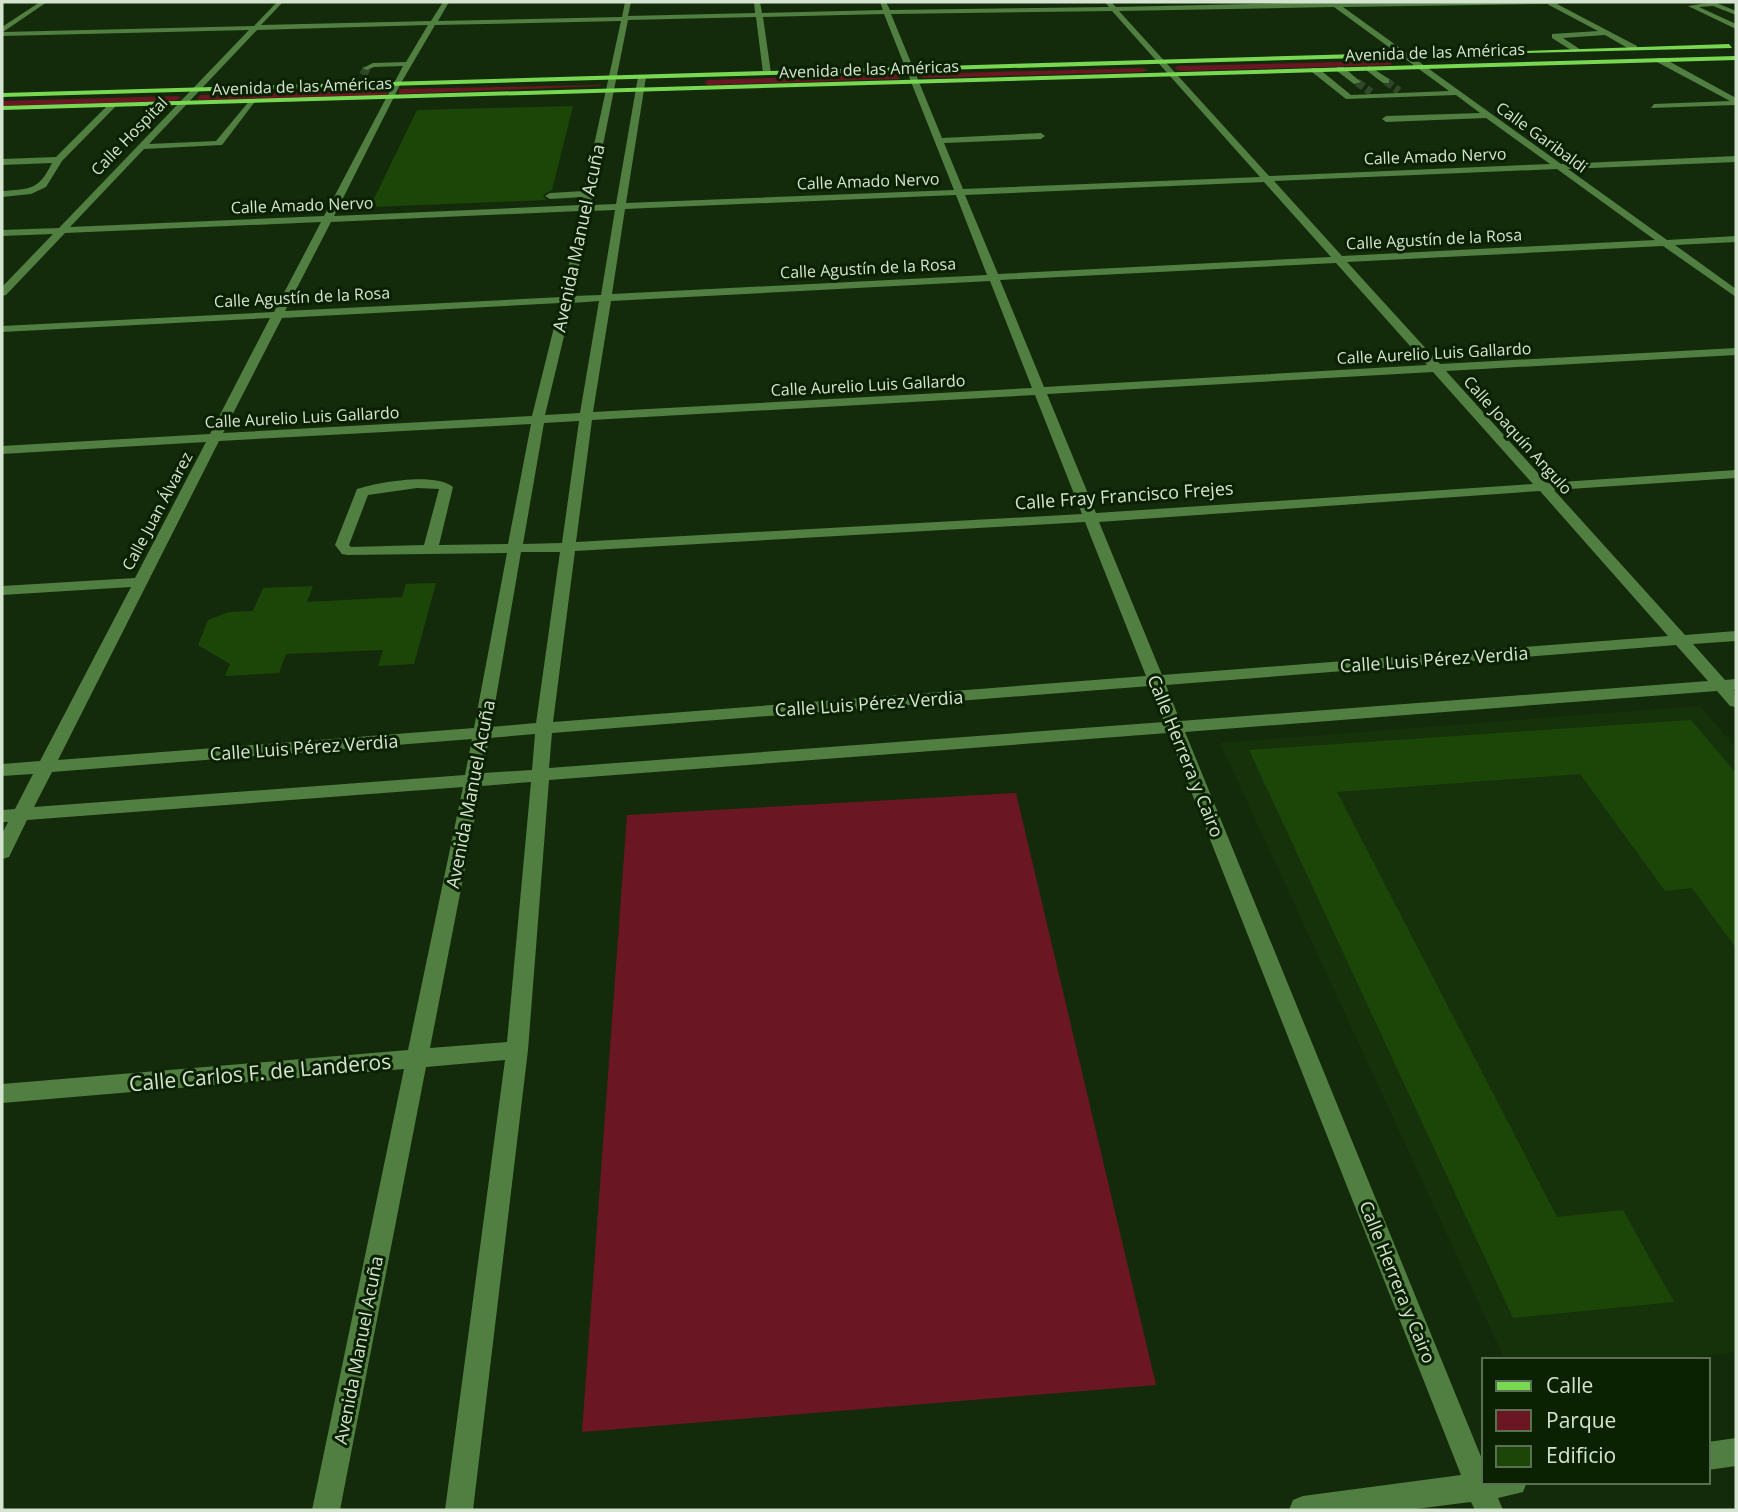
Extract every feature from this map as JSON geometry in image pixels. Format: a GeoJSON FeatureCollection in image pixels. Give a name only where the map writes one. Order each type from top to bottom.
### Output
{"type":"FeatureCollection","features":[{"type":"Feature","properties":{"kind":"main road","name":"Avenida de las Américas"},"geometry":{"type":"LineString","coordinates":[[1511,52],[1736,46]]}},
{"type":"Feature","properties":{"kind":"main road"},"geometry":{"type":"LineString","coordinates":[[1469,65],[1524,58],[1639,52],[1633,48]]}},
{"type":"Feature","properties":{"kind":"main road","name":"Avenida de las Américas"},"geometry":{"type":"LineString","coordinates":[[1391,55],[1418,54]]}},
{"type":"Feature","properties":{"kind":"main road","name":"Avenida de las Américas"},"geometry":{"type":"LineString","coordinates":[[2,108],[390,97],[610,84],[912,75],[1160,62],[1363,56]]}},
{"type":"Feature","properties":{"kind":"main road","name":"Avenida de las Américas"},"geometry":{"type":"LineString","coordinates":[[2,95],[397,83],[610,84],[766,73],[1172,74],[1736,58]]}},
{"type":"Feature","properties":{"kind":"street"},"geometry":{"type":"LineString","coordinates":[[2,32],[44,2]]}},
{"type":"Feature","properties":{"kind":"street","name":"Calle Hospital"},"geometry":{"type":"LineString","coordinates":[[2,293],[280,2]]}},
{"type":"Feature","properties":{"kind":"street","name":"Calle Juan Álvarez"},"geometry":{"type":"LineString","coordinates":[[2,852],[397,83],[446,2]]}},
{"type":"Feature","properties":{"kind":"street","name":"Avenida Manuel Acuña"},"geometry":{"type":"LineString","coordinates":[[326,1510],[473,780],[538,419],[567,299],[628,2]]}},
{"type":"Feature","properties":{"kind":"street"},"geometry":{"type":"LineString","coordinates":[[757,2],[766,73]]}},
{"type":"Feature","properties":{"kind":"street"},"geometry":{"type":"LineString","coordinates":[[1548,2],[1633,48]]}},
{"type":"Feature","properties":{"kind":"street"},"geometry":{"type":"LineString","coordinates":[[2,32],[759,15],[884,7],[1559,2]]}},
{"type":"Feature","properties":{"kind":"street","name":"Calle Garibaldi"},"geometry":{"type":"LineString","coordinates":[[1333,3],[1736,294]]}},
{"type":"Feature","properties":{"kind":"street","name":"Calle Joaquín Angulo"},"geometry":{"type":"LineString","coordinates":[[1110,4],[1681,640],[1729,685],[1736,702]]}},
{"type":"Feature","properties":{"kind":"street"},"geometry":{"type":"LineString","coordinates":[[1736,13],[1714,4],[1691,6],[1736,27]]}},
{"type":"Feature","properties":{"kind":"street","name":"Calle Herrera y Cairo"},"geometry":{"type":"LineString","coordinates":[[884,7],[1485,1499]]}},
{"type":"Feature","properties":{"kind":"street"},"geometry":{"type":"LineString","coordinates":[[1577,50],[1555,36],[1605,33]]}},
{"type":"Feature","properties":{"kind":"street"},"geometry":{"type":"LineString","coordinates":[[1660,60],[1736,102]]}},
{"type":"Feature","properties":{"kind":"street"},"geometry":{"type":"LineString","coordinates":[[358,84],[373,65],[408,64]]}},
{"type":"Feature","properties":{"kind":"street"},"geometry":{"type":"LineString","coordinates":[[1369,68],[1386,81]]}},
{"type":"Feature","properties":{"kind":"street"},"geometry":{"type":"LineString","coordinates":[[1328,69],[1343,82]]}},
{"type":"Feature","properties":{"kind":"street"},"geometry":{"type":"LineString","coordinates":[[1340,69],[1357,82]]}},
{"type":"Feature","properties":{"kind":"street"},"geometry":{"type":"LineString","coordinates":[[1314,70],[1346,97],[1358,95],[1365,100],[1402,93],[1460,95]]}},
{"type":"Feature","properties":{"kind":"street","name":"Avenida Manuel Acuña"},"geometry":{"type":"LineString","coordinates":[[458,1510],[517,1050],[544,728],[586,416],[641,83]]}},
{"type":"Feature","properties":{"kind":"street"},"geometry":{"type":"LineString","coordinates":[[1376,96],[1460,95]]}},
{"type":"Feature","properties":{"kind":"street"},"geometry":{"type":"LineString","coordinates":[[141,147],[219,143],[254,101]]}},
{"type":"Feature","properties":{"kind":"street"},"geometry":{"type":"LineString","coordinates":[[1654,106],[1736,102]]}},
{"type":"Feature","properties":{"kind":"street"},"geometry":{"type":"LineString","coordinates":[[2,194],[40,189],[47,184],[58,160],[113,105]]}},
{"type":"Feature","properties":{"kind":"street"},"geometry":{"type":"LineString","coordinates":[[1386,119],[1488,115]]}},
{"type":"Feature","properties":{"kind":"street"},"geometry":{"type":"LineString","coordinates":[[939,141],[1041,136]]}},
{"type":"Feature","properties":{"kind":"street","name":"Calle Amado Nervo"},"geometry":{"type":"LineString","coordinates":[[2,233],[329,219],[587,201],[621,207],[1736,159]]}},
{"type":"Feature","properties":{"kind":"street"},"geometry":{"type":"LineString","coordinates":[[2,162],[58,160]]}},
{"type":"Feature","properties":{"kind":"street"},"geometry":{"type":"LineString","coordinates":[[550,196],[587,201]]}},
{"type":"Feature","properties":{"kind":"street","name":"Calle Agustín de la Rosa"},"geometry":{"type":"LineString","coordinates":[[2,329],[1736,239]]}},
{"type":"Feature","properties":{"kind":"street","name":"Calle Aurelio Luis Gallardo"},"geometry":{"type":"LineString","coordinates":[[2,450],[1736,351]]}},
{"type":"Feature","properties":{"kind":"street","name":"Calle Fray Francisco Frejes"},"geometry":{"type":"LineString","coordinates":[[431,548],[446,488],[435,485],[379,487],[362,492],[343,549],[354,552],[431,548],[570,547],[1090,517],[1736,474]]}},
{"type":"Feature","properties":{"kind":"street"},"geometry":{"type":"LineString","coordinates":[[2,590],[139,582]]}},
{"type":"Feature","properties":{"kind":"street","name":"Calle Luis Pérez Verdia"},"geometry":{"type":"LineString","coordinates":[[2,771],[1736,636]]}},
{"type":"Feature","properties":{"kind":"street"},"geometry":{"type":"LineString","coordinates":[[2,816],[1729,685]]}},
{"type":"Feature","properties":{"kind":"street","name":"Calle Carlos F. de Landeros"},"geometry":{"type":"LineString","coordinates":[[2,1093],[517,1050]]}},
{"type":"Feature","properties":{"kind":"street"},"geometry":{"type":"LineString","coordinates":[[1710,1456],[1736,1452]]}},
{"type":"Feature","properties":{"kind":"street"},"geometry":{"type":"LineString","coordinates":[[1303,1510],[1485,1499],[1510,1484]]}},
{"type":"Feature","properties":{"kind":"shaded area"},"geometry":{"type":"Polygon","coordinates":[[[1700,706],[1736,748],[1736,1352],[1688,1358],[1504,1358],[1220,743],[1700,706]]]}},
{"type":"Feature","properties":{"kind":"green space"},"geometry":{"type":"Polygon","coordinates":[[[1384,61],[1392,63],[1182,71],[1175,69],[1177,66],[1384,61]]]}},
{"type":"Feature","properties":{"kind":"green space"},"geometry":{"type":"Polygon","coordinates":[[[1142,68],[1148,70],[924,78],[917,76],[920,74],[1142,68]]]}},
{"type":"Feature","properties":{"kind":"green space"},"geometry":{"type":"Polygon","coordinates":[[[897,74],[900,77],[898,79],[708,85],[704,82],[708,80],[897,74]]]}},
{"type":"Feature","properties":{"kind":"green space"},"geometry":{"type":"Polygon","coordinates":[[[602,85],[600,86],[399,94],[399,89],[602,85]]]}},
{"type":"Feature","properties":{"kind":"green space"},"geometry":{"type":"Polygon","coordinates":[[[389,90],[386,95],[197,100],[200,95],[389,90]]]}},
{"type":"Feature","properties":{"kind":"green space"},"geometry":{"type":"Polygon","coordinates":[[[182,98],[173,101],[2,106],[2,101],[182,98]]]}},
{"type":"Feature","properties":{"kind":"green space"},"geometry":{"type":"Polygon","coordinates":[[[1016,793],[1156,1385],[582,1432],[627,815],[1016,793]]]}},
{"type":"Feature","properties":{"kind":"building"},"geometry":{"type":"Polygon","coordinates":[[[573,106],[552,190],[543,195],[546,200],[370,207],[417,110],[573,106]]]}},
{"type":"Feature","properties":{"kind":"building"},"geometry":{"type":"Polygon","coordinates":[[[436,583],[414,664],[378,666],[383,650],[286,654],[279,673],[225,676],[230,664],[198,645],[208,620],[229,612],[253,611],[263,588],[313,586],[307,602],[402,597],[406,584],[436,583]]]}},
{"type":"Feature","properties":{"kind":"building"},"geometry":{"type":"Polygon","coordinates":[[[1691,720],[1736,773],[1736,948],[1692,888],[1665,891],[1580,774],[1337,792],[1557,1217],[1623,1210],[1674,1302],[1513,1318],[1249,750],[1691,720]]]}},
{"type":"Feature","properties":{"kind":"tunnel"},"geometry":{"type":"LineString","coordinates":[[363,75],[367,68]]}},
{"type":"Feature","properties":{"kind":"tunnel"},"geometry":{"type":"LineString","coordinates":[[1386,81],[1399,91]]}},
{"type":"Feature","properties":{"kind":"tunnel"},"geometry":{"type":"LineString","coordinates":[[1357,82],[1371,92]]}}]}
